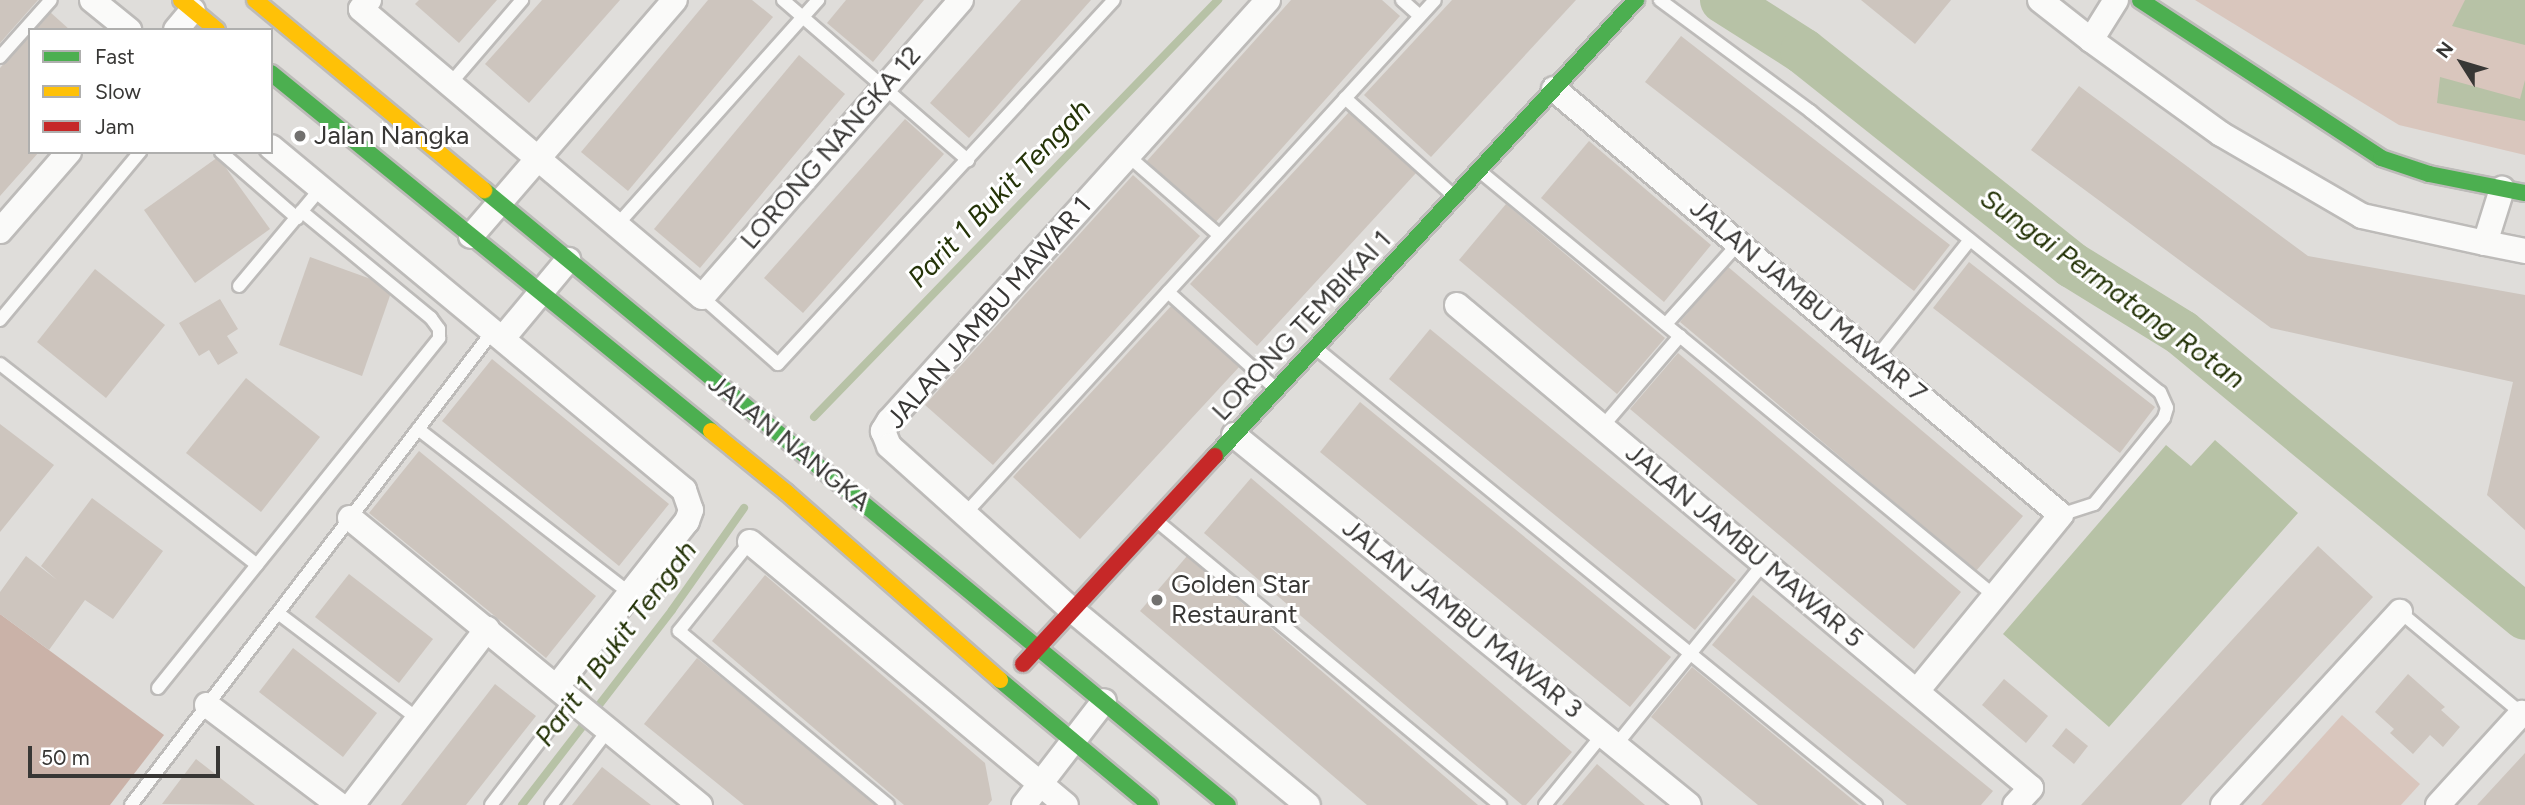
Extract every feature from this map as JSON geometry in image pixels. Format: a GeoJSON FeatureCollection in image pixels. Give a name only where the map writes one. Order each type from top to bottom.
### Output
{"type":"FeatureCollection","features":[{"type":"Feature","properties":{"kind":"street"},"geometry":{"type":"LineString","coordinates":[[92,0],[127,28]]}},
{"type":"Feature","properties":{"kind":"street","name":"JALAN NANGKA"},"geometry":{"type":"LineString","coordinates":[[255,0],[1228,805]]}},
{"type":"Feature","properties":{"kind":"street"},"geometry":{"type":"LineString","coordinates":[[471,236],[675,0]]}},
{"type":"Feature","properties":{"kind":"street","name":"LORONG NANGKA 12"},"geometry":{"type":"LineString","coordinates":[[702,297],[961,0]]}},
{"type":"Feature","properties":{"kind":"street","name":"JALAN JAMBU MAWAR 1"},"geometry":{"type":"LineString","coordinates":[[1268,0],[889,421],[883,431],[889,446],[1072,610],[1308,805]]}},
{"type":"Feature","properties":{"kind":"street","name":"LORONG TEMBIKAI 1"},"geometry":{"type":"LineString","coordinates":[[1004,684],[1636,0]]}},
{"type":"Feature","properties":{"kind":"street"},"geometry":{"type":"LineString","coordinates":[[2040,0],[2221,134],[2362,216],[2525,251]]}},
{"type":"Feature","properties":{"kind":"street"},"geometry":{"type":"LineString","coordinates":[[2091,40],[2116,0]]}},
{"type":"Feature","properties":{"kind":"street"},"geometry":{"type":"LineString","coordinates":[[2140,0],[2381,158],[2429,174],[2514,191],[2486,243]]}},
{"type":"Feature","properties":{"kind":"street"},"geometry":{"type":"LineString","coordinates":[[360,3],[450,84],[702,297]]}},
{"type":"Feature","properties":{"kind":"street"},"geometry":{"type":"LineString","coordinates":[[177,28],[187,5],[216,28]]}},
{"type":"Feature","properties":{"kind":"street","name":"JALAN NANGKA"},"geometry":{"type":"LineString","coordinates":[[273,76],[786,492],[1004,684],[1150,805]]}},
{"type":"Feature","properties":{"kind":"street","name":"JALAN JAMBU MAWAR 7"},"geometry":{"type":"LineString","coordinates":[[1554,89],[2061,515]]}},
{"type":"Feature","properties":{"kind":"street"},"geometry":{"type":"LineString","coordinates":[[273,149],[675,482],[689,500],[691,510],[687,521],[631,594],[569,696]]}},
{"type":"Feature","properties":{"kind":"street"},"geometry":{"type":"LineString","coordinates":[[0,231],[67,154]]}},
{"type":"Feature","properties":{"kind":"street"},"geometry":{"type":"LineString","coordinates":[[498,335],[541,293],[568,260]]}},
{"type":"Feature","properties":{"kind":"street","name":"JALAN JAMBU MAWAR 5"},"geometry":{"type":"LineString","coordinates":[[1457,305],[1917,691],[2023,796]]}},
{"type":"Feature","properties":{"kind":"street","name":"JALAN JAMBU MAWAR 3"},"geometry":{"type":"LineString","coordinates":[[1234,435],[1689,805]]}},
{"type":"Feature","properties":{"kind":"street"},"geometry":{"type":"LineString","coordinates":[[1917,691],[2061,515]]}},
{"type":"Feature","properties":{"kind":"street"},"geometry":{"type":"LineString","coordinates":[[350,518],[700,805]]}},
{"type":"Feature","properties":{"kind":"street"},"geometry":{"type":"LineString","coordinates":[[750,542],[1066,805]]}},
{"type":"Feature","properties":{"kind":"street"},"geometry":{"type":"LineString","coordinates":[[2223,805],[2400,612]]}},
{"type":"Feature","properties":{"kind":"street"},"geometry":{"type":"LineString","coordinates":[[352,805],[487,629]]}},
{"type":"Feature","properties":{"kind":"street"},"geometry":{"type":"LineString","coordinates":[[1024,805],[1104,701]]}},
{"type":"Feature","properties":{"kind":"street"},"geometry":{"type":"LineString","coordinates":[[207,705],[339,805]]}},
{"type":"Feature","properties":{"kind":"street"},"geometry":{"type":"LineString","coordinates":[[2438,805],[2523,715]]}},
{"type":"Feature","properties":{"kind":"lane"},"geometry":{"type":"LineString","coordinates":[[0,57],[51,0]]}},
{"type":"Feature","properties":{"kind":"lane"},"geometry":{"type":"LineString","coordinates":[[450,84],[522,0]]}},
{"type":"Feature","properties":{"kind":"lane"},"geometry":{"type":"LineString","coordinates":[[783,0],[968,160]]}},
{"type":"Feature","properties":{"kind":"lane"},"geometry":{"type":"LineString","coordinates":[[617,226],[818,0]]}},
{"type":"Feature","properties":{"kind":"lane"},"geometry":{"type":"LineString","coordinates":[[702,297],[778,364],[1114,0]]}},
{"type":"Feature","properties":{"kind":"lane"},"geometry":{"type":"LineString","coordinates":[[1402,0],[1420,16]]}},
{"type":"Feature","properties":{"kind":"lane"},"geometry":{"type":"LineString","coordinates":[[965,513],[1435,0]]}},
{"type":"Feature","properties":{"kind":"lane"},"geometry":{"type":"LineString","coordinates":[[1660,0],[1810,111],[2160,392],[2167,408],[2164,418],[2094,504],[2061,515]]}},
{"type":"Feature","properties":{"kind":"lane"},"geometry":{"type":"LineString","coordinates":[[1345,98],[1455,197]]}},
{"type":"Feature","properties":{"kind":"lane"},"geometry":{"type":"LineString","coordinates":[[0,320],[138,154]]}},
{"type":"Feature","properties":{"kind":"lane"},"geometry":{"type":"LineString","coordinates":[[158,688],[439,338],[439,329],[431,318],[224,154]]}},
{"type":"Feature","properties":{"kind":"lane"},"geometry":{"type":"LineString","coordinates":[[1127,155],[1219,235]]}},
{"type":"Feature","properties":{"kind":"lane"},"geometry":{"type":"LineString","coordinates":[[1479,170],[1996,597]]}},
{"type":"Feature","properties":{"kind":"lane"},"geometry":{"type":"LineString","coordinates":[[239,286],[321,188]]}},
{"type":"Feature","properties":{"kind":"lane"},"geometry":{"type":"LineString","coordinates":[[1875,358],[1970,240]]}},
{"type":"Feature","properties":{"kind":"lane"},"geometry":{"type":"LineString","coordinates":[[1666,324],[1739,243]]}},
{"type":"Feature","properties":{"kind":"lane"},"geometry":{"type":"LineString","coordinates":[[1168,292],[1276,390]]}},
{"type":"Feature","properties":{"kind":"lane"},"geometry":{"type":"LineString","coordinates":[[135,804],[207,705],[418,429],[498,335]]}},
{"type":"Feature","properties":{"kind":"lane"},"geometry":{"type":"LineString","coordinates":[[1602,427],[1679,335]]}},
{"type":"Feature","properties":{"kind":"lane"},"geometry":{"type":"LineString","coordinates":[[1315,348],[1876,805]]}},
{"type":"Feature","properties":{"kind":"lane"},"geometry":{"type":"LineString","coordinates":[[0,364],[257,565]]}},
{"type":"Feature","properties":{"kind":"lane"},"geometry":{"type":"LineString","coordinates":[[418,429],[631,594]]}},
{"type":"Feature","properties":{"kind":"lane"},"geometry":{"type":"LineString","coordinates":[[1156,520],[1500,805]]}},
{"type":"Feature","properties":{"kind":"lane"},"geometry":{"type":"LineString","coordinates":[[750,542],[679,631],[888,805]]}},
{"type":"Feature","properties":{"kind":"lane"},"geometry":{"type":"LineString","coordinates":[[1545,805],[1691,653],[1764,563]]}},
{"type":"Feature","properties":{"kind":"lane"},"geometry":{"type":"LineString","coordinates":[[2400,612],[2523,715]]}},
{"type":"Feature","properties":{"kind":"lane"},"geometry":{"type":"LineString","coordinates":[[278,613],[418,719]]}},
{"type":"Feature","properties":{"kind":"lane"},"geometry":{"type":"LineString","coordinates":[[491,805],[569,696]]}},
{"type":"Feature","properties":{"kind":"lane"},"geometry":{"type":"LineString","coordinates":[[551,805],[605,725]]}},
{"type":"Feature","properties":{"kind":"shaded area"},"geometry":{"type":"Polygon","coordinates":[[[2195,0],[2525,0],[2525,155],[2399,125],[2195,0]]]}},
{"type":"Feature","properties":{"kind":"shaded area"},"geometry":{"type":"Polygon","coordinates":[[[2465,0],[2525,0],[2525,45],[2452,26],[2465,0]]]}},
{"type":"Feature","properties":{"kind":"shaded area"},"geometry":{"type":"Polygon","coordinates":[[[2440,77],[2520,99],[2525,80],[2525,121],[2437,103],[2440,77]]]}},
{"type":"Feature","properties":{"kind":"shaded area"},"geometry":{"type":"Polygon","coordinates":[[[2215,440],[2298,513],[2109,727],[2003,634],[2166,445],[2191,466],[2215,440]]]}},
{"type":"Feature","properties":{"kind":"shaded area"},"geometry":{"type":"Polygon","coordinates":[[[0,614],[164,735],[110,805],[0,805],[0,614]]]}},
{"type":"Feature","properties":{"kind":"shaded area"},"geometry":{"type":"Polygon","coordinates":[[[2342,715],[2420,784],[2401,805],[2261,805],[2342,715]]]}},
{"type":"Feature","properties":{"kind":"building"},"geometry":{"type":"Polygon","coordinates":[[[0,0],[38,0],[0,43],[0,0]]]}},
{"type":"Feature","properties":{"kind":"building"},"geometry":{"type":"Polygon","coordinates":[[[419,0],[497,0],[459,43],[415,4],[419,0]]]}},
{"type":"Feature","properties":{"kind":"building"},"geometry":{"type":"Polygon","coordinates":[[[542,0],[620,0],[529,103],[485,64],[542,0]]]}},
{"type":"Feature","properties":{"kind":"building"},"geometry":{"type":"Polygon","coordinates":[[[708,0],[752,0],[773,17],[628,191],[581,152],[708,0]]]}},
{"type":"Feature","properties":{"kind":"building"},"geometry":{"type":"Polygon","coordinates":[[[846,0],[924,0],[873,62],[827,23],[846,0]]]}},
{"type":"Feature","properties":{"kind":"building"},"geometry":{"type":"Polygon","coordinates":[[[1021,0],[1091,0],[969,138],[930,103],[1021,0]]]}},
{"type":"Feature","properties":{"kind":"building"},"geometry":{"type":"Polygon","coordinates":[[[1291,0],[1382,0],[1400,16],[1214,224],[1146,162],[1291,0]]]}},
{"type":"Feature","properties":{"kind":"building"},"geometry":{"type":"Polygon","coordinates":[[[1452,0],[1576,0],[1431,157],[1364,95],[1452,0]]]}},
{"type":"Feature","properties":{"kind":"building"},"geometry":{"type":"Polygon","coordinates":[[[1861,0],[1951,0],[1915,44],[1861,0]]]}},
{"type":"Feature","properties":{"kind":"building"},"geometry":{"type":"Polygon","coordinates":[[[50,12],[68,28],[36,28],[50,12]]]}},
{"type":"Feature","properties":{"kind":"building"},"geometry":{"type":"Polygon","coordinates":[[[28,36],[28,154],[37,154],[0,196],[0,68],[28,36]]]}},
{"type":"Feature","properties":{"kind":"building"},"geometry":{"type":"Polygon","coordinates":[[[1681,36],[1950,245],[1914,291],[1645,82],[1681,36]]]}},
{"type":"Feature","properties":{"kind":"building"},"geometry":{"type":"Polygon","coordinates":[[[799,55],[845,94],[700,268],[654,229],[799,55]]]}},
{"type":"Feature","properties":{"kind":"building"},"geometry":{"type":"Polygon","coordinates":[[[2079,86],[2308,256],[2525,295],[2525,530],[2487,495],[2513,382],[2271,328],[2031,150],[2079,86]]]}},
{"type":"Feature","properties":{"kind":"building"},"geometry":{"type":"Polygon","coordinates":[[[1349,112],[1416,173],[1257,346],[1190,284],[1349,112]]]}},
{"type":"Feature","properties":{"kind":"building"},"geometry":{"type":"Polygon","coordinates":[[[905,119],[944,154],[803,313],[764,278],[905,119]]]}},
{"type":"Feature","properties":{"kind":"building"},"geometry":{"type":"Polygon","coordinates":[[[1589,141],[1711,245],[1664,302],[1541,198],[1589,141]]]}},
{"type":"Feature","properties":{"kind":"building"},"geometry":{"type":"Polygon","coordinates":[[[218,157],[270,229],[195,283],[144,210],[218,157]]]}},
{"type":"Feature","properties":{"kind":"building"},"geometry":{"type":"Polygon","coordinates":[[[1133,175],[1200,236],[993,465],[925,405],[1133,175]]]}},
{"type":"Feature","properties":{"kind":"building"},"geometry":{"type":"Polygon","coordinates":[[[1506,204],[1665,338],[1617,394],[1459,260],[1506,204]]]}},
{"type":"Feature","properties":{"kind":"building"},"geometry":{"type":"Polygon","coordinates":[[[310,257],[393,287],[362,376],[279,345],[310,257]]]}},
{"type":"Feature","properties":{"kind":"building"},"geometry":{"type":"Polygon","coordinates":[[[1969,262],[2155,407],[2120,453],[1933,308],[1969,262]]]}},
{"type":"Feature","properties":{"kind":"building"},"geometry":{"type":"Polygon","coordinates":[[[1727,266],[2023,516],[1976,571],[1680,322],[1727,266]]]}},
{"type":"Feature","properties":{"kind":"building"},"geometry":{"type":"Polygon","coordinates":[[[95,269],[165,325],[106,398],[37,342],[95,269]]]}},
{"type":"Feature","properties":{"kind":"building"},"geometry":{"type":"Polygon","coordinates":[[[220,299],[238,329],[227,336],[238,353],[218,365],[209,350],[199,356],[179,323],[220,299]]]}},
{"type":"Feature","properties":{"kind":"building"},"geometry":{"type":"Polygon","coordinates":[[[1173,304],[1240,366],[1080,539],[1013,477],[1173,304]]]}},
{"type":"Feature","properties":{"kind":"building"},"geometry":{"type":"Polygon","coordinates":[[[1430,329],[1736,580],[1695,630],[1389,379],[1430,329]]]}},
{"type":"Feature","properties":{"kind":"building"},"geometry":{"type":"Polygon","coordinates":[[[1678,353],[1961,592],[1914,649],[1630,409],[1678,353]]]}},
{"type":"Feature","properties":{"kind":"building"},"geometry":{"type":"Polygon","coordinates":[[[492,359],[669,504],[619,566],[442,421],[492,359]]]}},
{"type":"Feature","properties":{"kind":"building"},"geometry":{"type":"Polygon","coordinates":[[[246,378],[320,437],[261,512],[186,453],[246,378]]]}},
{"type":"Feature","properties":{"kind":"building"},"geometry":{"type":"Polygon","coordinates":[[[1360,402],[1671,657],[1630,707],[1320,452],[1360,402]]]}},
{"type":"Feature","properties":{"kind":"building"},"geometry":{"type":"Polygon","coordinates":[[[0,424],[54,465],[0,532],[0,424]]]}},
{"type":"Feature","properties":{"kind":"building"},"geometry":{"type":"Polygon","coordinates":[[[419,451],[596,596],[546,658],[369,513],[419,451]]]}},
{"type":"Feature","properties":{"kind":"building"},"geometry":{"type":"Polygon","coordinates":[[[1251,478],[1572,752],[1526,805],[1522,805],[1204,533],[1251,478]]]}},
{"type":"Feature","properties":{"kind":"building"},"geometry":{"type":"Polygon","coordinates":[[[92,498],[163,551],[113,619],[85,600],[49,650],[0,614],[0,592],[26,556],[57,580],[41,566],[92,498]]]}},
{"type":"Feature","properties":{"kind":"building"},"geometry":{"type":"Polygon","coordinates":[[[2318,546],[2373,597],[2181,805],[2081,805],[2318,546]]]}},
{"type":"Feature","properties":{"kind":"building"},"geometry":{"type":"Polygon","coordinates":[[[1187,556],[1478,805],[1367,805],[1140,611],[1187,556]]]}},
{"type":"Feature","properties":{"kind":"building"},"geometry":{"type":"Polygon","coordinates":[[[349,574],[433,639],[399,683],[315,617],[349,574]]]}},
{"type":"Feature","properties":{"kind":"building"},"geometry":{"type":"Polygon","coordinates":[[[765,575],[985,763],[992,800],[988,805],[904,805],[712,641],[765,575]]]}},
{"type":"Feature","properties":{"kind":"building"},"geometry":{"type":"Polygon","coordinates":[[[1753,595],[1993,791],[1981,805],[1907,805],[1712,645],[1753,595]]]}},
{"type":"Feature","properties":{"kind":"building"},"geometry":{"type":"Polygon","coordinates":[[[293,648],[377,713],[343,757],[259,692],[293,648]]]}},
{"type":"Feature","properties":{"kind":"building"},"geometry":{"type":"Polygon","coordinates":[[[697,658],[879,805],[744,805],[644,724],[697,658]]]}},
{"type":"Feature","properties":{"kind":"building"},"geometry":{"type":"Polygon","coordinates":[[[1692,667],[1859,805],[1758,805],[1651,717],[1692,667]]]}},
{"type":"Feature","properties":{"kind":"building"},"geometry":{"type":"Polygon","coordinates":[[[2408,674],[2445,707],[2441,710],[2460,727],[2443,747],[2430,735],[2413,754],[2390,733],[2394,729],[2375,712],[2408,674]]]}},
{"type":"Feature","properties":{"kind":"building"},"geometry":{"type":"Polygon","coordinates":[[[2004,679],[2048,716],[2026,743],[1982,705],[2004,679]]]}},
{"type":"Feature","properties":{"kind":"building"},"geometry":{"type":"Polygon","coordinates":[[[495,684],[536,716],[466,805],[401,805],[495,684]]]}},
{"type":"Feature","properties":{"kind":"building"},"geometry":{"type":"Polygon","coordinates":[[[2066,728],[2088,746],[2074,764],[2052,746],[2066,728]]]}},
{"type":"Feature","properties":{"kind":"building"},"geometry":{"type":"Polygon","coordinates":[[[2525,753],[2525,805],[2477,805],[2525,753]]]}},
{"type":"Feature","properties":{"kind":"building"},"geometry":{"type":"Polygon","coordinates":[[[196,759],[255,805],[162,804],[196,759]]]}},
{"type":"Feature","properties":{"kind":"building"},"geometry":{"type":"Polygon","coordinates":[[[1597,764],[1645,805],[1562,805],[1597,764]]]}},
{"type":"Feature","properties":{"kind":"building"},"geometry":{"type":"Polygon","coordinates":[[[602,767],[651,805],[572,805],[602,767]]]}},
{"type":"Feature","properties":{"kind":"waterway","name":"Parit 1 Bukit Tengah"},"geometry":{"type":"LineString","coordinates":[[814,417],[1218,0]]}},
{"type":"Feature","properties":{"kind":"waterway","name":"Sungai Permatang Rotan"},"geometry":{"type":"LineString","coordinates":[[1723,0],[1803,51],[2072,265],[2182,333],[2525,617]]}},
{"type":"Feature","properties":{"kind":"waterway","name":"Parit 1 Bukit Tengah"},"geometry":{"type":"LineString","coordinates":[[522,805],[672,610],[744,508]]}},
{"type":"Feature","properties":{"kind":"traffic: fast"},"geometry":{"type":"LineString","coordinates":[[1215,456],[1636,0]]}},
{"type":"Feature","properties":{"kind":"traffic: fast"},"geometry":{"type":"LineString","coordinates":[[2140,0],[2381,158],[2429,174],[2525,193]]}},
{"type":"Feature","properties":{"kind":"traffic: fast"},"geometry":{"type":"LineString","coordinates":[[273,75],[711,431]]}},
{"type":"Feature","properties":{"kind":"traffic: fast"},"geometry":{"type":"LineString","coordinates":[[484,190],[1228,805]]}},
{"type":"Feature","properties":{"kind":"traffic: fast"},"geometry":{"type":"LineString","coordinates":[[1000,680],[1150,805]]}},
{"type":"Feature","properties":{"kind":"traffic: slow"},"geometry":{"type":"LineString","coordinates":[[181,0],[215,28]]}},
{"type":"Feature","properties":{"kind":"traffic: slow"},"geometry":{"type":"LineString","coordinates":[[255,0],[484,190]]}},
{"type":"Feature","properties":{"kind":"traffic: slow"},"geometry":{"type":"LineString","coordinates":[[711,431],[786,492],[1000,680]]}},
{"type":"Feature","properties":{"kind":"traffic: jam"},"geometry":{"type":"LineString","coordinates":[[1023,664],[1215,456]]}},
{"type":"Feature","properties":{"kind":"place","name":"Jalan Nangka"},"geometry":{"type":"Point","coordinates":[300,136]}},
{"type":"Feature","properties":{"kind":"place","name":"Golden Star Restaurant"},"geometry":{"type":"Point","coordinates":[1157,600]}}]}
